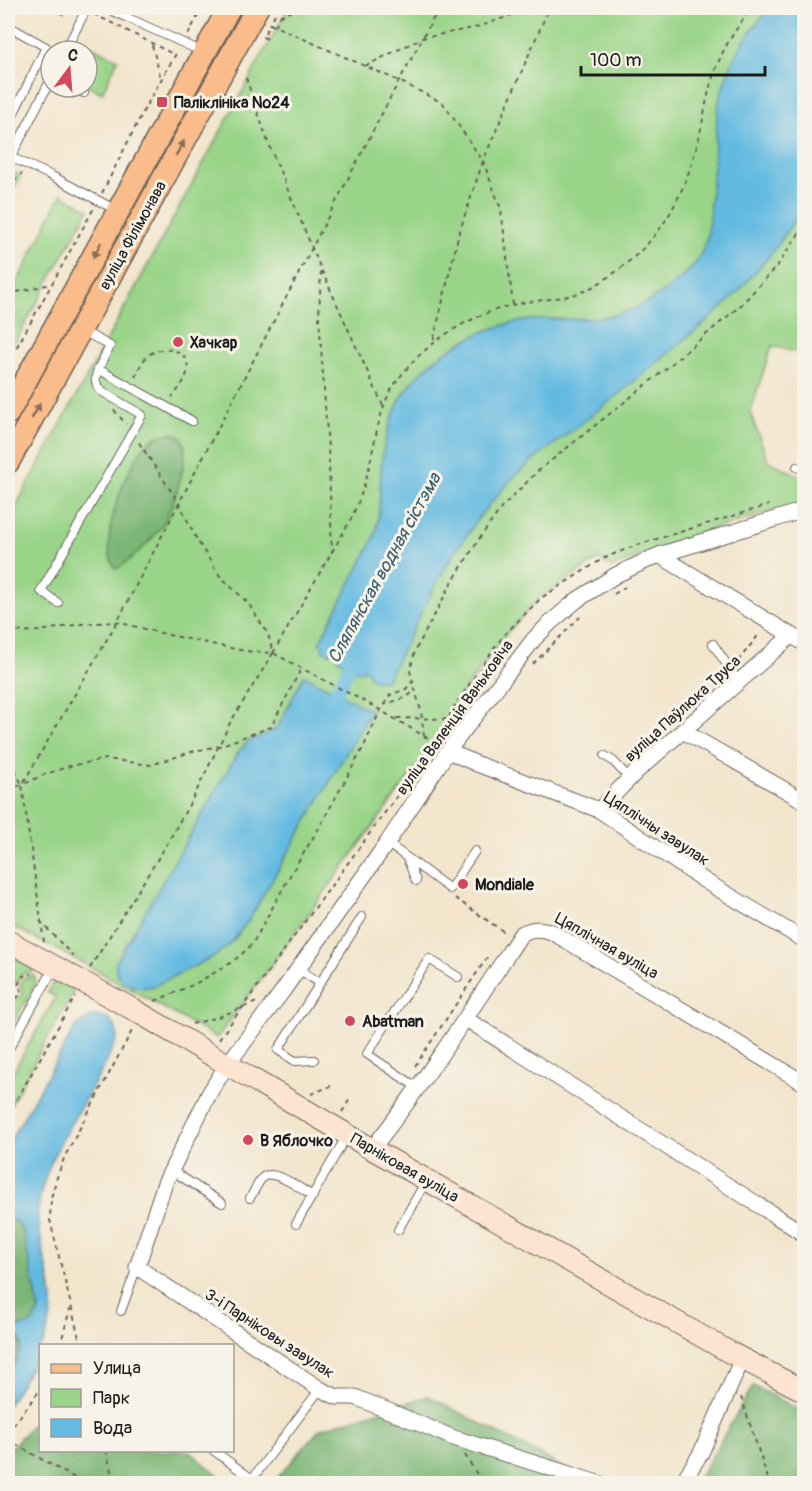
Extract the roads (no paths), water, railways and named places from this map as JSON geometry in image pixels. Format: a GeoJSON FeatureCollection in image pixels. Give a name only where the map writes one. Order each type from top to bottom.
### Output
{"type":"FeatureCollection","features":[{"type":"Feature","properties":{"kind":"main road","name":"вуліца Філімонава"},"geometry":{"type":"LineString","coordinates":[[8,413],[60,319],[108,206],[133,183],[194,48],[229,8]]}},
{"type":"Feature","properties":{"kind":"main road","name":"вуліца Філімонава"},"geometry":{"type":"LineString","coordinates":[[8,462],[155,195],[264,16]]}},
{"type":"Feature","properties":{"kind":"main road"},"geometry":{"type":"LineString","coordinates":[[133,183],[155,195]]}},
{"type":"Feature","properties":{"kind":"main road"},"geometry":{"type":"LineString","coordinates":[[60,319],[80,330]]}},
{"type":"Feature","properties":{"kind":"street","name":"вуліца Валенція Ваньковіча"},"geometry":{"type":"LineString","coordinates":[[227,1065],[282,992],[387,843],[442,747],[551,622],[577,600],[616,575],[660,555],[804,510]]}},
{"type":"Feature","properties":{"kind":"street"},"geometry":{"type":"LineString","coordinates":[[660,555],[798,639]]}},
{"type":"Feature","properties":{"kind":"street","name":"вуліца Паўлюка Труса"},"geometry":{"type":"LineString","coordinates":[[599,810],[683,730],[734,676],[798,639]]}},
{"type":"Feature","properties":{"kind":"street"},"geometry":{"type":"LineString","coordinates":[[683,730],[804,801]]}},
{"type":"Feature","properties":{"kind":"street","name":"Цяплічны завулак"},"geometry":{"type":"LineString","coordinates":[[442,747],[477,764],[599,810],[705,881],[804,940]]}},
{"type":"Feature","properties":{"kind":"street","name":"Цяплічная вуліца"},"geometry":{"type":"LineString","coordinates":[[466,1019],[521,934],[537,928],[552,932],[804,1083]]}},
{"type":"Feature","properties":{"kind":"street","name":"Парніковая вуліца"},"geometry":{"type":"LineString","coordinates":[[8,941],[139,1013],[227,1065],[344,1126],[372,1149],[738,1367],[804,1391]]}},
{"type":"Feature","properties":{"kind":"street"},"geometry":{"type":"LineString","coordinates":[[372,1149],[466,1019],[804,1234]]}},
{"type":"Feature","properties":{"kind":"street"},"geometry":{"type":"LineString","coordinates":[[137,1267],[165,1183],[210,1092],[227,1065]]}},
{"type":"Feature","properties":{"kind":"street","name":"3-і Парніковы завулак"},"geometry":{"type":"LineString","coordinates":[[137,1267],[320,1389],[337,1397],[355,1397],[371,1402],[454,1438],[601,1484]]}},
{"type":"Feature","properties":{"kind":"street"},"geometry":{"type":"LineString","coordinates":[[679,1484],[700,1453],[738,1367]]}},
{"type":"Feature","properties":{"kind":"lane"},"geometry":{"type":"LineString","coordinates":[[106,8],[194,48]]}},
{"type":"Feature","properties":{"kind":"lane"},"geometry":{"type":"LineString","coordinates":[[71,39],[86,10]]}},
{"type":"Feature","properties":{"kind":"lane"},"geometry":{"type":"LineString","coordinates":[[8,26],[46,47],[8,125]]}},
{"type":"Feature","properties":{"kind":"lane"},"geometry":{"type":"LineString","coordinates":[[40,99],[9,157],[50,175],[108,206]]}},
{"type":"Feature","properties":{"kind":"lane"},"geometry":{"type":"LineString","coordinates":[[58,603],[41,591],[142,415],[96,386],[94,380],[110,346],[80,330]]}},
{"type":"Feature","properties":{"kind":"lane"},"geometry":{"type":"LineString","coordinates":[[98,369],[192,422]]}},
{"type":"Feature","properties":{"kind":"lane"},"geometry":{"type":"LineString","coordinates":[[713,644],[734,676]]}},
{"type":"Feature","properties":{"kind":"lane"},"geometry":{"type":"LineString","coordinates":[[605,756],[630,779]]}},
{"type":"Feature","properties":{"kind":"lane"},"geometry":{"type":"LineString","coordinates":[[387,843],[450,889],[475,851]]}},
{"type":"Feature","properties":{"kind":"lane"},"geometry":{"type":"LineString","coordinates":[[406,857],[416,881]]}},
{"type":"Feature","properties":{"kind":"lane"},"geometry":{"type":"LineString","coordinates":[[314,1060],[295,1061],[278,1050],[362,918]]}},
{"type":"Feature","properties":{"kind":"lane"},"geometry":{"type":"LineString","coordinates":[[418,1088],[367,1054],[429,959],[458,977]]}},
{"type":"Feature","properties":{"kind":"lane"},"geometry":{"type":"LineString","coordinates":[[8,1050],[45,963]]}},
{"type":"Feature","properties":{"kind":"lane"},"geometry":{"type":"LineString","coordinates":[[298,969],[320,983]]}},
{"type":"Feature","properties":{"kind":"lane"},"geometry":{"type":"LineString","coordinates":[[296,1224],[313,1196],[344,1126]]}},
{"type":"Feature","properties":{"kind":"lane"},"geometry":{"type":"LineString","coordinates":[[171,1170],[222,1203]]}},
{"type":"Feature","properties":{"kind":"lane"},"geometry":{"type":"LineString","coordinates":[[250,1198],[262,1178],[268,1174],[274,1174],[313,1196]]}},
{"type":"Feature","properties":{"kind":"lane"},"geometry":{"type":"LineString","coordinates":[[398,1230],[426,1180]]}},
{"type":"Feature","properties":{"kind":"lane"},"geometry":{"type":"LineString","coordinates":[[121,1311],[137,1267]]}},
{"type":"Feature","properties":{"kind":"lane"},"geometry":{"type":"LineString","coordinates":[[216,1452],[252,1479],[320,1389]]}},
{"type":"Feature","properties":{"kind":"water"},"geometry":{"type":"Polygon","coordinates":[[[770,8],[804,8],[804,207],[772,253],[713,316],[512,479],[480,516],[448,563],[386,682],[380,679],[376,681],[369,677],[369,673],[364,669],[360,672],[353,668],[354,663],[348,660],[344,663],[338,659],[339,655],[332,651],[329,654],[322,650],[323,646],[319,643],[374,538],[379,513],[382,461],[386,439],[392,417],[402,397],[417,376],[455,346],[500,326],[535,319],[597,318],[634,309],[671,286],[696,263],[708,232],[718,106],[722,91],[737,53],[770,8]]]}},
{"type":"Feature","properties":{"kind":"water"},"geometry":{"type":"Polygon","coordinates":[[[304,675],[371,711],[250,918],[233,941],[215,956],[154,986],[140,987],[122,981],[116,970],[116,962],[237,754],[249,741],[272,732],[278,727],[304,675]]]}},
{"type":"Feature","properties":{"kind":"water"},"geometry":{"type":"Polygon","coordinates":[[[93,1016],[103,1017],[114,1024],[117,1038],[108,1059],[61,1142],[43,1186],[38,1218],[52,1301],[49,1327],[43,1344],[39,1344],[39,1351],[8,1405],[8,1376],[20,1352],[21,1340],[8,1335],[8,1327],[29,1325],[36,1319],[39,1308],[23,1232],[17,1223],[8,1220],[8,1144],[80,1023],[93,1016]]]}},
{"type":"Feature","properties":{"kind":"waterway","name":"Сляпянская водная сістэма"},"geometry":{"type":"LineString","coordinates":[[328,708],[359,648]]}},
{"type":"Feature","properties":{"kind":"place","name":"Паліклініка №24"},"geometry":{"type":"Point","coordinates":[162,102]}},
{"type":"Feature","properties":{"kind":"place","name":"Хачкар"},"geometry":{"type":"Point","coordinates":[178,342]}},
{"type":"Feature","properties":{"kind":"place","name":"Mondiale"},"geometry":{"type":"Point","coordinates":[463,884]}},
{"type":"Feature","properties":{"kind":"place","name":"Abatman"},"geometry":{"type":"Point","coordinates":[350,1021]}},
{"type":"Feature","properties":{"kind":"place","name":"В Яблочко"},"geometry":{"type":"Point","coordinates":[248,1140]}}]}
